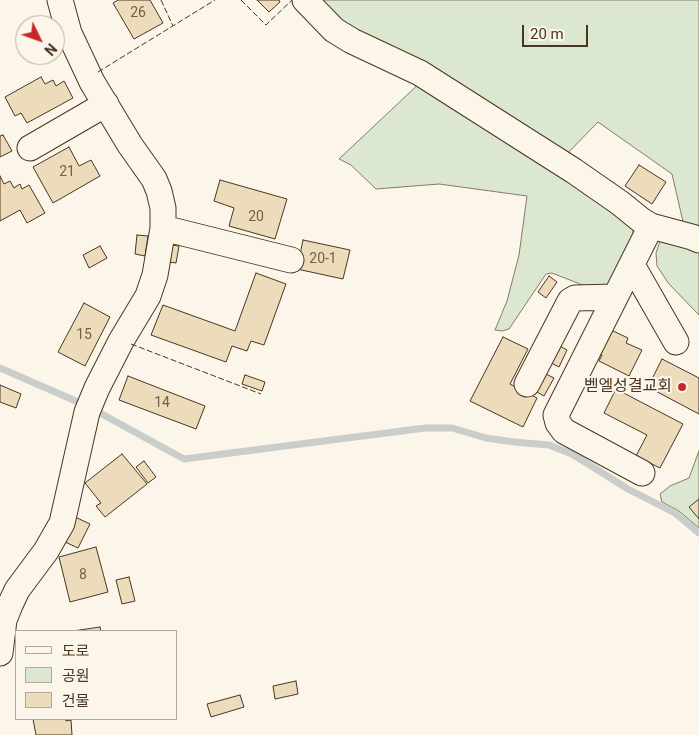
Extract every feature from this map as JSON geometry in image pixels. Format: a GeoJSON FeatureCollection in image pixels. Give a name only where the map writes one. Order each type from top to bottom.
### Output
{"type":"FeatureCollection","features":[{"type":"Feature","properties":{"kind":"lane"},"geometry":{"type":"LineString","coordinates":[[0,653],[4,620],[17,590],[46,551],[62,523],[87,412],[121,341],[148,296],[156,275],[163,228],[163,208],[154,179],[130,145],[92,82],[69,33],[60,0]]}},
{"type":"Feature","properties":{"kind":"lane"},"geometry":{"type":"LineString","coordinates":[[305,0],[334,30],[352,41],[420,72],[565,166],[651,226],[699,240]]}},
{"type":"Feature","properties":{"kind":"lane"},"geometry":{"type":"LineString","coordinates":[[30,148],[106,104]]}},
{"type":"Feature","properties":{"kind":"lane"},"geometry":{"type":"LineString","coordinates":[[642,473],[564,431],[558,423],[556,415],[651,226]]}},
{"type":"Feature","properties":{"kind":"lane"},"geometry":{"type":"LineString","coordinates":[[163,228],[290,260]]}},
{"type":"Feature","properties":{"kind":"lane"},"geometry":{"type":"LineString","coordinates":[[632,265],[676,342]]}},
{"type":"Feature","properties":{"kind":"lane"},"geometry":{"type":"LineString","coordinates":[[527,384],[570,301],[575,298],[615,298]]}},
{"type":"Feature","properties":{"kind":"green space"},"geometry":{"type":"Polygon","coordinates":[[[315,0],[699,0],[699,234],[684,226],[672,174],[598,122],[563,158],[352,34],[315,0]]]}},
{"type":"Feature","properties":{"kind":"green space"},"geometry":{"type":"Polygon","coordinates":[[[423,80],[632,226],[634,238],[631,251],[603,293],[552,273],[546,274],[509,329],[495,330],[507,301],[519,255],[527,196],[439,184],[376,189],[351,165],[339,159],[423,80]]]}},
{"type":"Feature","properties":{"kind":"green space"},"geometry":{"type":"Polygon","coordinates":[[[660,241],[699,248],[699,315],[669,284],[657,266],[656,253],[660,241]]]}},
{"type":"Feature","properties":{"kind":"green space"},"geometry":{"type":"Polygon","coordinates":[[[699,451],[699,528],[679,511],[662,502],[660,494],[670,486],[689,478],[699,451]]]}},
{"type":"Feature","properties":{"kind":"building"},"geometry":{"type":"Polygon","coordinates":[[[118,0],[150,0],[163,23],[134,39],[113,3],[118,0]]]}},
{"type":"Feature","properties":{"kind":"building"},"geometry":{"type":"Polygon","coordinates":[[[257,0],[279,0],[280,2],[269,12],[257,0]]]}},
{"type":"Feature","properties":{"kind":"building"},"geometry":{"type":"Polygon","coordinates":[[[41,77],[45,84],[53,80],[56,86],[64,81],[73,98],[27,123],[21,113],[15,116],[5,97],[41,77]]]}},
{"type":"Feature","properties":{"kind":"building"},"geometry":{"type":"Polygon","coordinates":[[[3,135],[12,151],[0,157],[0,136],[3,135]]]}},
{"type":"Feature","properties":{"kind":"building"},"geometry":{"type":"Polygon","coordinates":[[[69,147],[79,166],[91,160],[100,176],[53,203],[33,167],[69,147]]]}},
{"type":"Feature","properties":{"kind":"building"},"geometry":{"type":"Polygon","coordinates":[[[639,165],[666,182],[652,204],[625,186],[639,165]]]}},
{"type":"Feature","properties":{"kind":"building"},"geometry":{"type":"Polygon","coordinates":[[[0,176],[4,184],[10,181],[14,188],[20,184],[22,189],[29,185],[45,213],[27,223],[20,210],[0,221],[0,176]]]}},
{"type":"Feature","properties":{"kind":"building"},"geometry":{"type":"Polygon","coordinates":[[[220,180],[287,199],[275,239],[229,226],[234,208],[214,201],[220,180]]]}},
{"type":"Feature","properties":{"kind":"building"},"geometry":{"type":"Polygon","coordinates":[[[137,235],[148,236],[145,256],[135,254],[137,235]]]}},
{"type":"Feature","properties":{"kind":"building"},"geometry":{"type":"Polygon","coordinates":[[[303,240],[350,250],[343,279],[297,269],[303,240]]]}},
{"type":"Feature","properties":{"kind":"building"},"geometry":{"type":"Polygon","coordinates":[[[172,245],[179,246],[176,263],[169,262],[172,245]]]}},
{"type":"Feature","properties":{"kind":"building"},"geometry":{"type":"Polygon","coordinates":[[[100,246],[107,258],[89,268],[83,255],[100,246]]]}},
{"type":"Feature","properties":{"kind":"building"},"geometry":{"type":"Polygon","coordinates":[[[256,273],[286,284],[264,345],[251,341],[247,351],[232,346],[226,362],[151,335],[163,305],[235,331],[256,273]]]}},
{"type":"Feature","properties":{"kind":"building"},"geometry":{"type":"Polygon","coordinates":[[[549,276],[557,282],[546,298],[538,292],[549,276]]]}},
{"type":"Feature","properties":{"kind":"building"},"geometry":{"type":"Polygon","coordinates":[[[84,303],[110,317],[85,366],[58,352],[84,303]]]}},
{"type":"Feature","properties":{"kind":"building"},"geometry":{"type":"Polygon","coordinates":[[[609,329],[628,338],[626,343],[642,350],[629,376],[599,361],[602,355],[597,353],[609,329]]]}},
{"type":"Feature","properties":{"kind":"building"},"geometry":{"type":"Polygon","coordinates":[[[503,337],[528,349],[510,384],[537,398],[523,427],[470,401],[503,337]]]}},
{"type":"Feature","properties":{"kind":"building"},"geometry":{"type":"Polygon","coordinates":[[[558,345],[567,350],[559,367],[549,362],[558,345]]]}},
{"type":"Feature","properties":{"kind":"building"},"geometry":{"type":"Polygon","coordinates":[[[662,359],[699,378],[699,414],[648,387],[662,359]]]}},
{"type":"Feature","properties":{"kind":"building"},"geometry":{"type":"Polygon","coordinates":[[[544,373],[554,378],[544,396],[535,391],[544,373]]]}},
{"type":"Feature","properties":{"kind":"building"},"geometry":{"type":"Polygon","coordinates":[[[245,375],[265,382],[262,391],[242,384],[245,375]]]}},
{"type":"Feature","properties":{"kind":"building"},"geometry":{"type":"Polygon","coordinates":[[[128,376],[205,406],[196,429],[119,400],[128,376]]]}},
{"type":"Feature","properties":{"kind":"building"},"geometry":{"type":"Polygon","coordinates":[[[0,385],[21,394],[16,408],[0,402],[0,385]]]}},
{"type":"Feature","properties":{"kind":"building"},"geometry":{"type":"Polygon","coordinates":[[[616,389],[683,424],[660,468],[636,456],[647,435],[604,413],[616,389]]]}},
{"type":"Feature","properties":{"kind":"building"},"geometry":{"type":"Polygon","coordinates":[[[122,454],[147,484],[105,517],[96,506],[101,503],[85,483],[122,454]]]}},
{"type":"Feature","properties":{"kind":"building"},"geometry":{"type":"Polygon","coordinates":[[[144,461],[156,477],[148,483],[136,467],[144,461]]]}},
{"type":"Feature","properties":{"kind":"building"},"geometry":{"type":"Polygon","coordinates":[[[699,499],[699,519],[689,507],[699,499]]]}},
{"type":"Feature","properties":{"kind":"building"},"geometry":{"type":"Polygon","coordinates":[[[75,517],[90,524],[78,548],[63,541],[75,517]]]}},
{"type":"Feature","properties":{"kind":"building"},"geometry":{"type":"Polygon","coordinates":[[[96,547],[108,592],[70,602],[59,557],[96,547]]]}},
{"type":"Feature","properties":{"kind":"building"},"geometry":{"type":"Polygon","coordinates":[[[129,577],[135,601],[122,604],[116,580],[129,577]]]}},
{"type":"Feature","properties":{"kind":"building"},"geometry":{"type":"Polygon","coordinates":[[[100,627],[101,630],[80,630],[100,627]]]}},
{"type":"Feature","properties":{"kind":"building"},"geometry":{"type":"Polygon","coordinates":[[[296,681],[298,694],[275,699],[273,686],[296,681]]]}},
{"type":"Feature","properties":{"kind":"building"},"geometry":{"type":"Polygon","coordinates":[[[240,695],[244,707],[211,717],[207,704],[240,695]]]}},
{"type":"Feature","properties":{"kind":"building"},"geometry":{"type":"Polygon","coordinates":[[[33,720],[71,720],[72,735],[36,735],[33,720]]]}},
{"type":"Feature","properties":{"kind":"waterway"},"geometry":{"type":"LineString","coordinates":[[0,368],[78,402]]}},
{"type":"Feature","properties":{"kind":"waterway"},"geometry":{"type":"LineString","coordinates":[[100,413],[184,459],[425,428],[452,428],[486,438],[549,445],[572,454],[628,489],[675,513],[699,533]]}},
{"type":"Feature","properties":{"kind":"fence"},"geometry":{"type":"LineString","coordinates":[[161,0],[173,26]]}},
{"type":"Feature","properties":{"kind":"fence"},"geometry":{"type":"LineString","coordinates":[[98,72],[215,0]]}},
{"type":"Feature","properties":{"kind":"fence"},"geometry":{"type":"LineString","coordinates":[[241,0],[266,25],[292,0]]}},
{"type":"Feature","properties":{"kind":"fence"},"geometry":{"type":"LineString","coordinates":[[131,344],[261,394]]}},
{"type":"Feature","properties":{"kind":"place","name":"벧엘성결교회"},"geometry":{"type":"Point","coordinates":[682,387]}}]}
